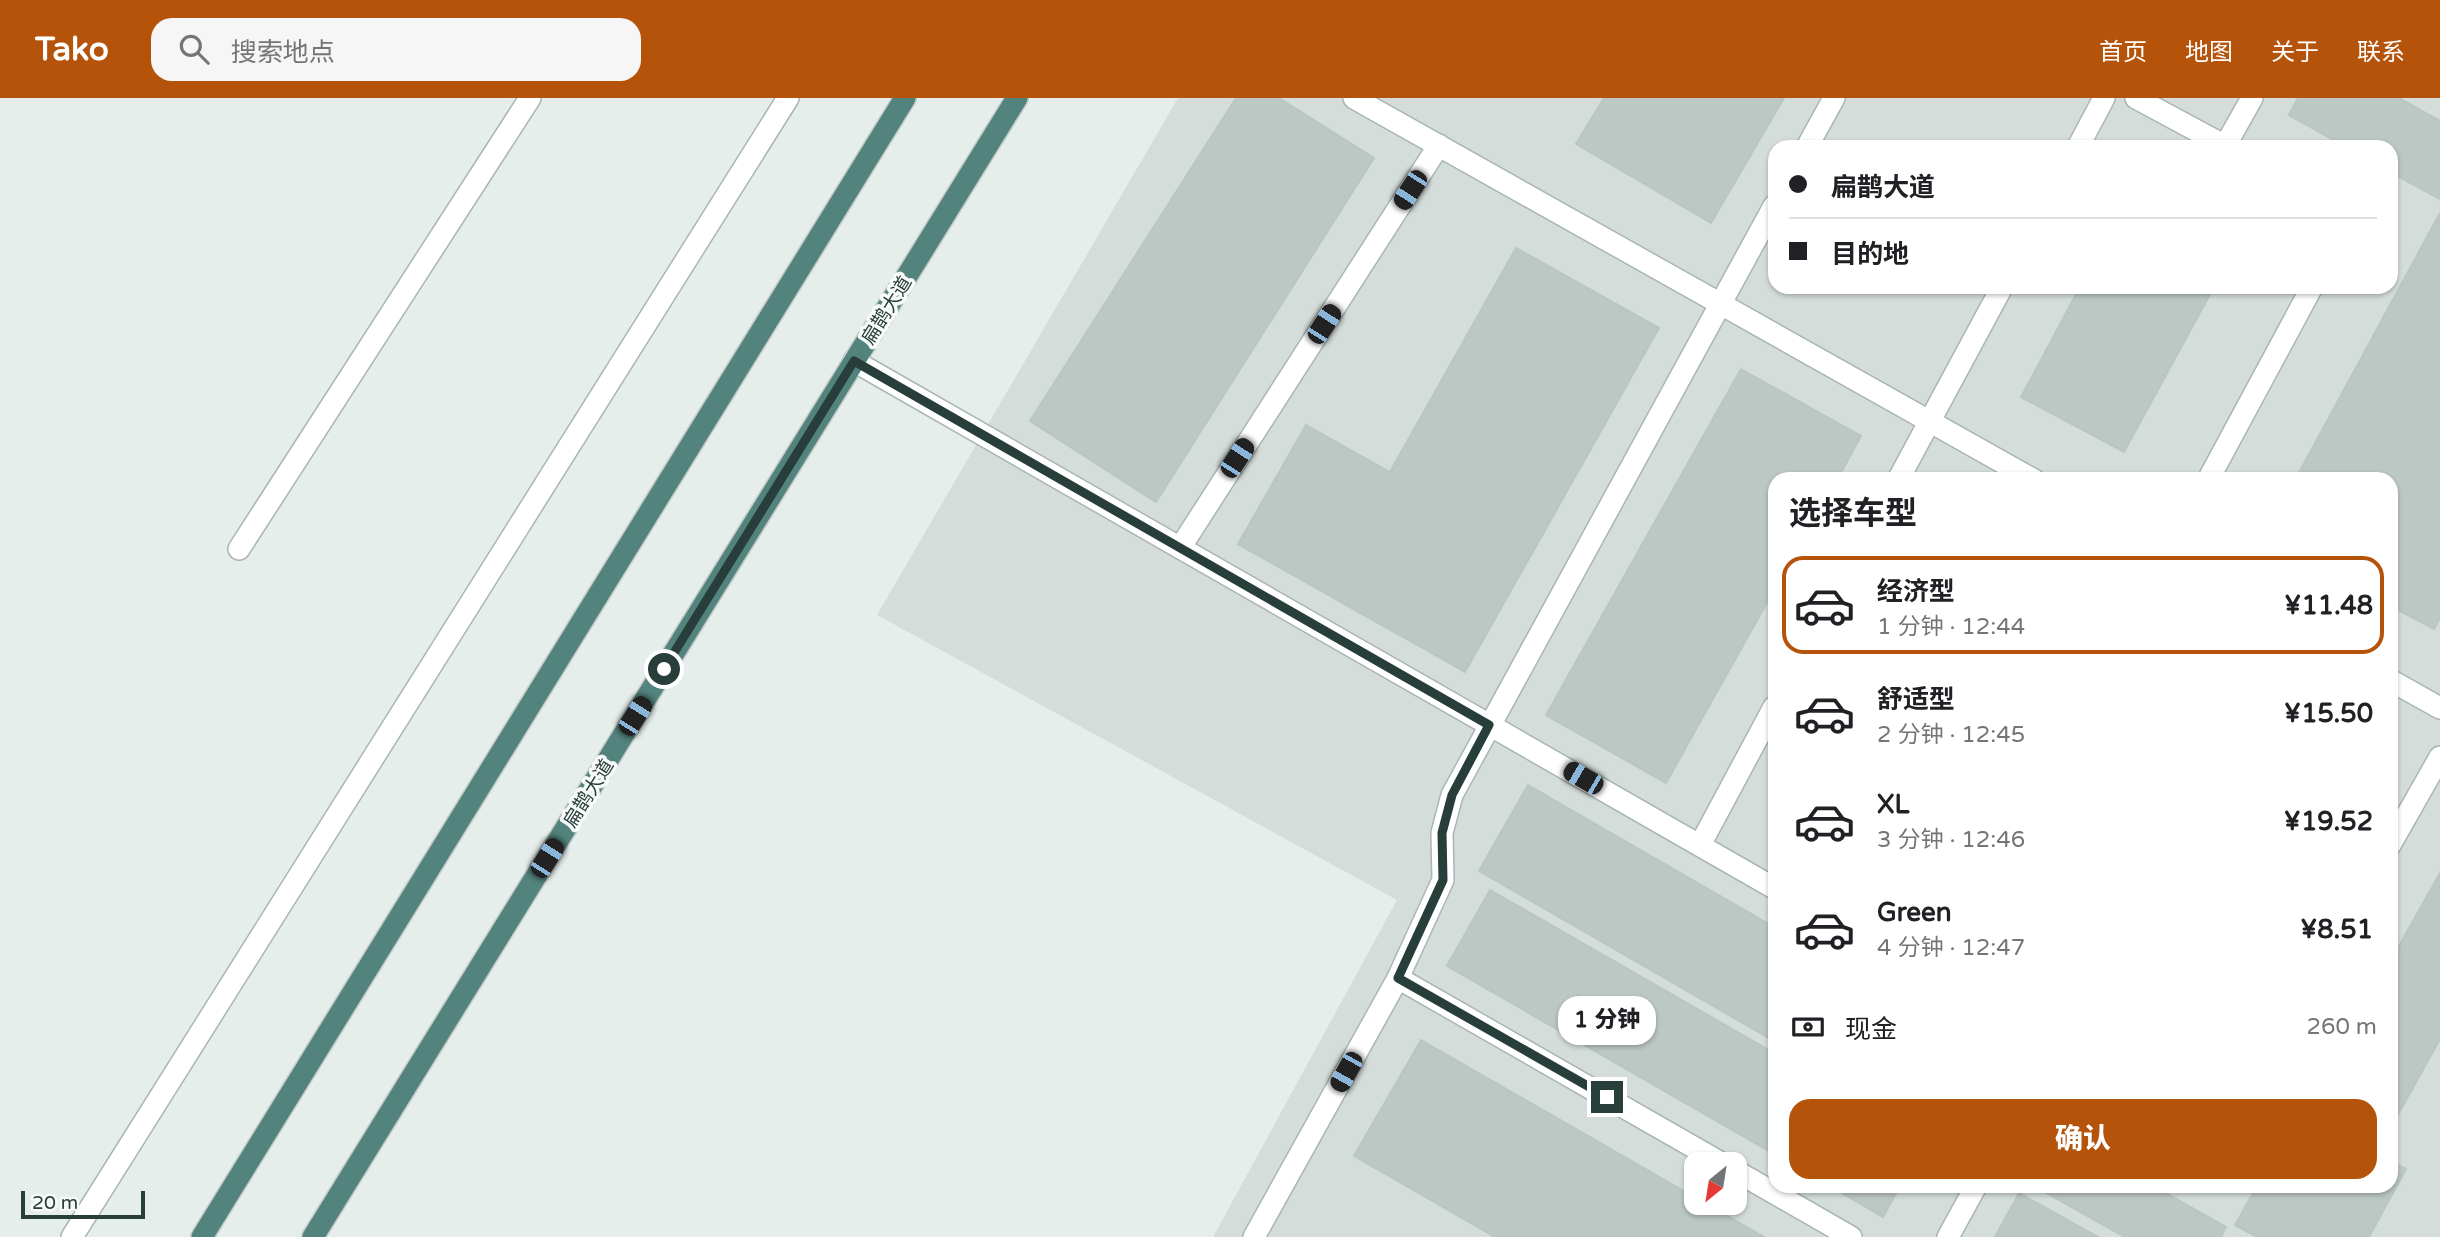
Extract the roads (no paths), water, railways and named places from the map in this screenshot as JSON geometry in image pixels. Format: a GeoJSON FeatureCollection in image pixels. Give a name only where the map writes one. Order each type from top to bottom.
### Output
{"type":"FeatureCollection","features":[{"type":"Feature","properties":{"kind":"highway"},"geometry":{"type":"LineString","coordinates":[[202,1237],[905,98]]}},
{"type":"Feature","properties":{"kind":"highway","name":"扁鹊大道"},"geometry":{"type":"LineString","coordinates":[[313,1237],[1017,98]]}},
{"type":"Feature","properties":{"kind":"street"},"geometry":{"type":"LineString","coordinates":[[239,549],[530,98]]}},
{"type":"Feature","properties":{"kind":"street"},"geometry":{"type":"LineString","coordinates":[[72,1237],[788,98]]}},
{"type":"Feature","properties":{"kind":"street"},"geometry":{"type":"LineString","coordinates":[[1354,98],[2020,472]]}},
{"type":"Feature","properties":{"kind":"street"},"geometry":{"type":"LineString","coordinates":[[1811,140],[1834,98]]}},
{"type":"Feature","properties":{"kind":"street"},"geometry":{"type":"LineString","coordinates":[[2082,140],[2104,98]]}},
{"type":"Feature","properties":{"kind":"street"},"geometry":{"type":"LineString","coordinates":[[2136,98],[2213,140]]}},
{"type":"Feature","properties":{"kind":"street"},"geometry":{"type":"LineString","coordinates":[[2230,140],[2252,98]]}},
{"type":"Feature","properties":{"kind":"street"},"geometry":{"type":"LineString","coordinates":[[1180,548],[1438,145]]}},
{"type":"Feature","properties":{"kind":"street"},"geometry":{"type":"LineString","coordinates":[[1254,1237],[1398,978],[1443,880],[1442,833],[1452,795],[1768,217]]}},
{"type":"Feature","properties":{"kind":"street"},"geometry":{"type":"LineString","coordinates":[[1902,472],[1998,294]]}},
{"type":"Feature","properties":{"kind":"street"},"geometry":{"type":"LineString","coordinates":[[2211,472],[2308,294]]}},
{"type":"Feature","properties":{"kind":"street"},"geometry":{"type":"LineString","coordinates":[[854,361],[1768,885]]}},
{"type":"Feature","properties":{"kind":"street"},"geometry":{"type":"LineString","coordinates":[[2398,684],[2440,708]]}},
{"type":"Feature","properties":{"kind":"street"},"geometry":{"type":"LineString","coordinates":[[1700,845],[1768,718]]}},
{"type":"Feature","properties":{"kind":"street"},"geometry":{"type":"LineString","coordinates":[[2398,831],[2440,757]]}},
{"type":"Feature","properties":{"kind":"street"},"geometry":{"type":"LineString","coordinates":[[1398,978],[1702,1152]]}},
{"type":"Feature","properties":{"kind":"street"},"geometry":{"type":"LineString","coordinates":[[1747,1177],[1768,1189]]}},
{"type":"Feature","properties":{"kind":"street"},"geometry":{"type":"LineString","coordinates":[[1774,1193],[1851,1237]]}},
{"type":"Feature","properties":{"kind":"street"},"geometry":{"type":"LineString","coordinates":[[1948,1237],[1972,1193]]}}]}
